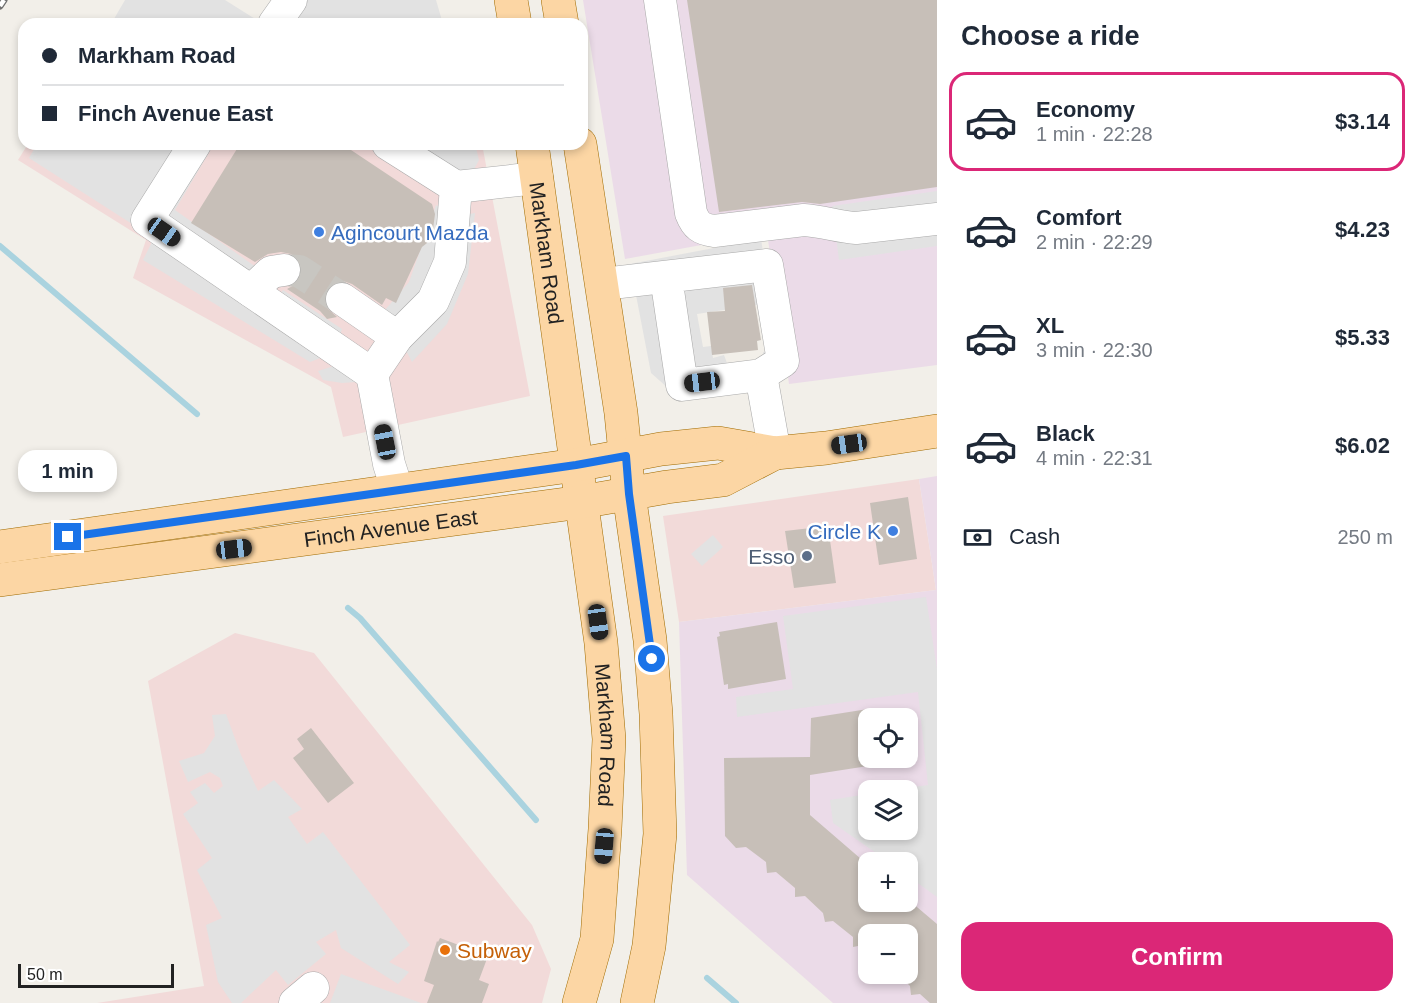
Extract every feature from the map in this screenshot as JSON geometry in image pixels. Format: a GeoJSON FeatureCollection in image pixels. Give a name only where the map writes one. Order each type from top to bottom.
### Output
{"type":"FeatureCollection","features":[{"type":"Feature","properties":{"kind":"main road"},"geometry":{"type":"LineString","coordinates":[[512,0],[514,18]]}},
{"type":"Feature","properties":{"kind":"main road"},"geometry":{"type":"LineString","coordinates":[[558,0],[561,18]]}},
{"type":"Feature","properties":{"kind":"main road","name":"Markham Road"},"geometry":{"type":"LineString","coordinates":[[533,150],[601,643],[609,740],[605,837],[597,939],[579,1003]]}},
{"type":"Feature","properties":{"kind":"main road"},"geometry":{"type":"LineString","coordinates":[[581,150],[603,284],[626,456],[629,494],[650,640],[656,714],[660,834],[649,946],[637,1003]]}},
{"type":"Feature","properties":{"kind":"main road","name":"Finch Avenue East"},"geometry":{"type":"LineString","coordinates":[[0,547],[576,465],[661,449],[718,443],[775,453],[826,448],[937,431]]}},
{"type":"Feature","properties":{"kind":"main road","name":"Finch Avenue East"},"geometry":{"type":"LineString","coordinates":[[0,580],[581,502],[723,480],[775,453]]}},
{"type":"Feature","properties":{"kind":"lane"},"geometry":{"type":"LineString","coordinates":[[278,18],[291,0]]}},
{"type":"Feature","properties":{"kind":"lane"},"geometry":{"type":"LineString","coordinates":[[660,0],[691,213],[695,224],[702,229],[714,231],[811,220],[856,228],[937,219]]}},
{"type":"Feature","properties":{"kind":"lane"},"geometry":{"type":"LineString","coordinates":[[191,150],[147,220],[372,374],[389,464],[397,489]]}},
{"type":"Feature","properties":{"kind":"lane"},"geometry":{"type":"LineString","coordinates":[[397,150],[456,187],[537,178]]}},
{"type":"Feature","properties":{"kind":"lane"},"geometry":{"type":"LineString","coordinates":[[372,374],[398,337],[433,301],[450,262],[456,187]]}},
{"type":"Feature","properties":{"kind":"lane"},"geometry":{"type":"LineString","coordinates":[[603,284],[767,264],[783,361],[761,375],[682,385],[666,277]]}},
{"type":"Feature","properties":{"kind":"lane"},"geometry":{"type":"LineString","coordinates":[[251,291],[271,272],[284,270]]}},
{"type":"Feature","properties":{"kind":"lane"},"geometry":{"type":"LineString","coordinates":[[342,299],[398,337]]}},
{"type":"Feature","properties":{"kind":"lane"},"geometry":{"type":"LineString","coordinates":[[761,375],[775,453]]}},
{"type":"Feature","properties":{"kind":"shaded area"},"geometry":{"type":"Polygon","coordinates":[[[125,0],[225,0],[254,18],[114,18],[125,0]]]}},
{"type":"Feature","properties":{"kind":"shaded area"},"geometry":{"type":"Polygon","coordinates":[[[274,0],[436,0],[441,18],[263,18],[274,0]]]}},
{"type":"Feature","properties":{"kind":"shaded area"},"geometry":{"type":"Polygon","coordinates":[[[583,0],[937,0],[937,365],[789,384],[767,233],[625,259],[588,31],[588,18],[586,18],[583,0]]]}},
{"type":"Feature","properties":{"kind":"shaded area"},"geometry":{"type":"Polygon","coordinates":[[[24,150],[483,150],[530,396],[343,437],[331,387],[133,278],[146,240],[18,160],[24,150]]]}},
{"type":"Feature","properties":{"kind":"shaded area"},"geometry":{"type":"Polygon","coordinates":[[[34,150],[210,150],[175,210],[273,279],[275,301],[283,290],[342,329],[338,342],[356,382],[342,383],[323,380],[318,371],[337,365],[328,355],[310,362],[143,260],[154,238],[29,158],[34,150]]]}},
{"type":"Feature","properties":{"kind":"shaded area"},"geometry":{"type":"Polygon","coordinates":[[[374,150],[476,150],[479,160],[456,204],[374,150]]]}},
{"type":"Feature","properties":{"kind":"shaded area"},"geometry":{"type":"Polygon","coordinates":[[[937,191],[937,246],[839,260],[832,206],[937,191]]]}},
{"type":"Feature","properties":{"kind":"shaded area"},"geometry":{"type":"Polygon","coordinates":[[[436,205],[458,216],[475,213],[468,274],[447,324],[412,362],[385,310],[409,282],[436,205]]]}},
{"type":"Feature","properties":{"kind":"shaded area"},"geometry":{"type":"Polygon","coordinates":[[[761,239],[771,303],[697,314],[703,347],[711,346],[713,358],[724,355],[728,366],[764,361],[763,352],[779,349],[783,380],[677,396],[651,373],[630,264],[761,239]]]}},
{"type":"Feature","properties":{"kind":"shaded area"},"geometry":{"type":"Polygon","coordinates":[[[937,476],[937,1003],[833,1003],[687,875],[679,622],[936,590],[919,479],[937,476]]]}},
{"type":"Feature","properties":{"kind":"shaded area"},"geometry":{"type":"Polygon","coordinates":[[[919,479],[936,590],[679,622],[663,516],[919,479]]]}},
{"type":"Feature","properties":{"kind":"shaded area"},"geometry":{"type":"Polygon","coordinates":[[[713,535],[723,547],[702,566],[691,554],[713,535]]]}},
{"type":"Feature","properties":{"kind":"shaded area"},"geometry":{"type":"Polygon","coordinates":[[[926,597],[937,669],[937,897],[918,883],[918,852],[875,852],[833,823],[830,800],[858,796],[858,840],[918,840],[918,786],[928,785],[918,692],[737,717],[736,697],[793,689],[783,616],[926,597]]]}},
{"type":"Feature","properties":{"kind":"shaded area"},"geometry":{"type":"Polygon","coordinates":[[[235,633],[314,653],[532,925],[551,969],[542,1003],[97,1003],[204,986],[148,681],[235,633]]]}},
{"type":"Feature","properties":{"kind":"shaded area"},"geometry":{"type":"Polygon","coordinates":[[[226,714],[241,755],[258,791],[274,780],[302,809],[288,817],[307,844],[323,832],[410,945],[389,962],[409,972],[398,984],[341,948],[336,930],[316,942],[326,954],[288,985],[276,970],[241,1003],[232,1003],[218,982],[206,925],[222,918],[197,870],[212,858],[183,814],[198,803],[190,792],[205,783],[214,793],[223,786],[220,778],[210,772],[188,782],[179,761],[204,753],[215,736],[212,715],[226,714]]]}},
{"type":"Feature","properties":{"kind":"shaded area"},"geometry":{"type":"Polygon","coordinates":[[[341,974],[421,1003],[330,1003],[341,974]]]}},
{"type":"Feature","properties":{"kind":"building"},"geometry":{"type":"Polygon","coordinates":[[[687,0],[937,0],[937,187],[820,204],[802,202],[719,212],[687,0]]]}},
{"type":"Feature","properties":{"kind":"building","name":"Agincourt Mazda"},"geometry":{"type":"Polygon","coordinates":[[[236,150],[351,150],[432,204],[435,214],[433,229],[427,243],[422,247],[396,303],[386,298],[382,305],[352,284],[343,281],[328,288],[324,298],[326,307],[337,317],[327,319],[320,311],[287,289],[296,284],[301,276],[302,268],[298,259],[291,254],[281,252],[268,254],[255,262],[191,223],[236,150]]]}},
{"type":"Feature","properties":{"kind":"building"},"geometry":{"type":"Polygon","coordinates":[[[752,285],[761,340],[757,341],[758,350],[712,355],[707,312],[725,311],[723,288],[752,285]]]}},
{"type":"Feature","properties":{"kind":"building","name":"Circle K"},"geometry":{"type":"Polygon","coordinates":[[[908,497],[917,559],[879,565],[870,503],[908,497]]]}},
{"type":"Feature","properties":{"kind":"building"},"geometry":{"type":"Polygon","coordinates":[[[828,526],[836,583],[794,588],[785,531],[828,526]]]}},
{"type":"Feature","properties":{"kind":"building"},"geometry":{"type":"Polygon","coordinates":[[[777,622],[786,679],[728,689],[728,684],[724,685],[717,637],[720,636],[719,632],[777,622]]]}},
{"type":"Feature","properties":{"kind":"building"},"geometry":{"type":"Polygon","coordinates":[[[858,711],[858,768],[810,775],[810,815],[858,856],[858,912],[918,912],[918,908],[937,924],[937,1003],[930,1003],[920,994],[911,995],[908,984],[918,984],[918,924],[858,924],[858,946],[853,947],[853,937],[833,921],[825,922],[823,913],[805,896],[795,897],[795,888],[776,872],[767,873],[766,862],[746,847],[736,848],[725,836],[724,758],[810,757],[811,718],[858,711]]]}},
{"type":"Feature","properties":{"kind":"building"},"geometry":{"type":"Polygon","coordinates":[[[311,728],[354,783],[328,803],[293,758],[304,749],[297,739],[311,728]]]}},
{"type":"Feature","properties":{"kind":"building"},"geometry":{"type":"Polygon","coordinates":[[[440,938],[488,956],[479,980],[489,984],[482,1003],[427,1003],[434,985],[424,981],[440,938]]]}},
{"type":"Feature","properties":{"kind":"waterway"},"geometry":{"type":"LineString","coordinates":[[0,246],[197,414]]}},
{"type":"Feature","properties":{"kind":"waterway"},"geometry":{"type":"LineString","coordinates":[[348,608],[360,618],[536,820]]}},
{"type":"Feature","properties":{"kind":"waterway"},"geometry":{"type":"LineString","coordinates":[[707,978],[736,1003]]}},
{"type":"Feature","properties":{"kind":"tunnel"},"geometry":{"type":"LineString","coordinates":[[284,270],[299,271],[342,299]]}},
{"type":"Feature","properties":{"kind":"railway"},"geometry":{"type":"LineString","coordinates":[[0,6],[4,0]]}},
{"type":"Feature","properties":{"kind":"place","name":"Agincourt Mazda"},"geometry":{"type":"Point","coordinates":[319,232]}},
{"type":"Feature","properties":{"kind":"place","name":"Circle K"},"geometry":{"type":"Point","coordinates":[893,531]}},
{"type":"Feature","properties":{"kind":"place","name":"Esso"},"geometry":{"type":"Point","coordinates":[807,556]}},
{"type":"Feature","properties":{"kind":"place","name":"Subway"},"geometry":{"type":"Point","coordinates":[445,950]}},
{"type":"Feature","properties":{"kind":"route"},"geometry":{"type":"LineString","coordinates":[[68,537],[626,456],[629,494],[652,659]]}}]}
